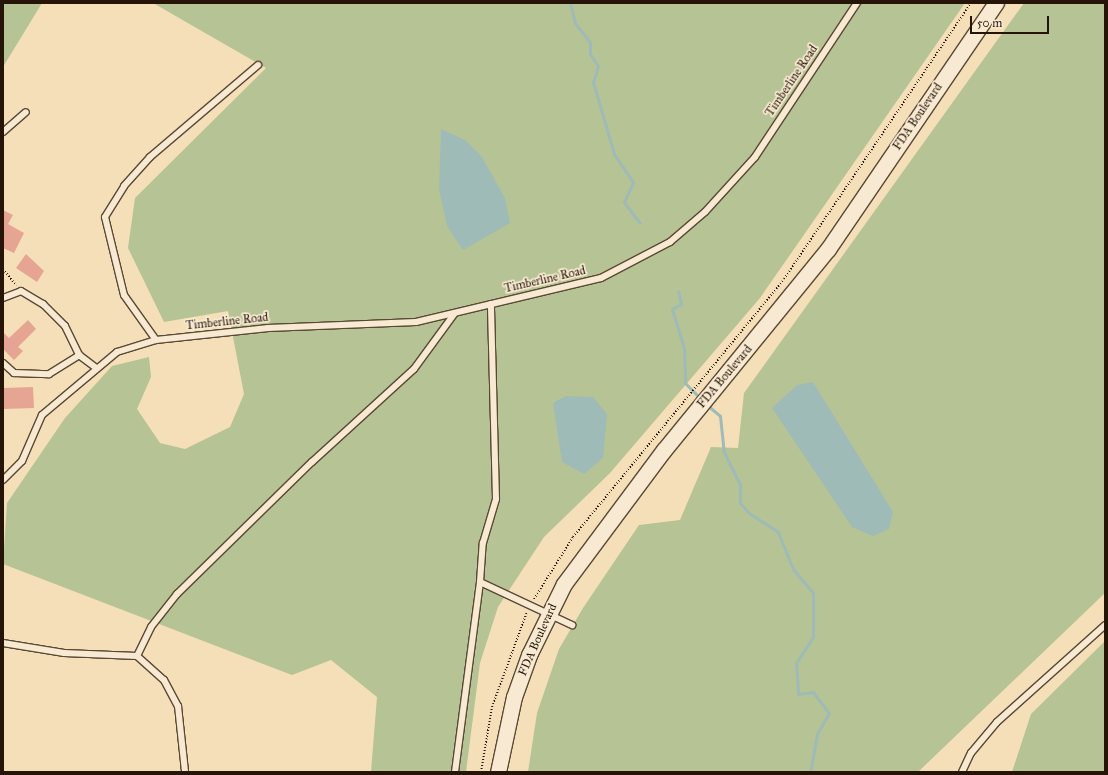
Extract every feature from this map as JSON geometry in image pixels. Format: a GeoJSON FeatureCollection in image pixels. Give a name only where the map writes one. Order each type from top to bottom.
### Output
{"type":"FeatureCollection","features":[{"type":"Feature","properties":{"kind":"street","name":"FDA Boulevard"},"geometry":{"type":"LineString","coordinates":[[498,772],[514,697],[548,613],[600,531],[828,248],[996,3]]}},
{"type":"Feature","properties":{"kind":"lane","name":"Timberline Road"},"geometry":{"type":"LineString","coordinates":[[96,368],[117,352],[156,340],[268,328],[416,322],[601,278],[670,242],[705,212],[755,157],[857,3]]}},
{"type":"Feature","properties":{"kind":"lane"},"geometry":{"type":"LineString","coordinates":[[156,340],[124,295],[105,217],[124,186],[150,156],[258,65]]}},
{"type":"Feature","properties":{"kind":"lane"},"geometry":{"type":"LineString","coordinates":[[3,132],[26,112]]}},
{"type":"Feature","properties":{"kind":"lane"},"geometry":{"type":"LineString","coordinates":[[3,298],[21,291],[43,304],[65,326],[79,355],[96,368],[42,416],[22,461],[3,480]]}},
{"type":"Feature","properties":{"kind":"lane"},"geometry":{"type":"LineString","coordinates":[[455,772],[480,582],[483,543],[496,499],[492,304]]}},
{"type":"Feature","properties":{"kind":"lane"},"geometry":{"type":"LineString","coordinates":[[137,656],[151,627],[177,594],[312,462],[414,369],[455,313]]}},
{"type":"Feature","properties":{"kind":"lane"},"geometry":{"type":"LineString","coordinates":[[3,363],[14,373],[49,374],[79,355]]}},
{"type":"Feature","properties":{"kind":"lane"},"geometry":{"type":"LineString","coordinates":[[480,582],[572,624]]}},
{"type":"Feature","properties":{"kind":"lane"},"geometry":{"type":"LineString","coordinates":[[962,772],[971,753],[997,722],[1105,625]]}},
{"type":"Feature","properties":{"kind":"lane"},"geometry":{"type":"LineString","coordinates":[[3,643],[64,653],[137,656],[164,680],[178,706],[185,772]]}},
{"type":"Feature","properties":{"kind":"path"},"geometry":{"type":"LineString","coordinates":[[588,521],[767,301],[971,3]]}},
{"type":"Feature","properties":{"kind":"path"},"geometry":{"type":"LineString","coordinates":[[3,269],[21,291]]}},
{"type":"Feature","properties":{"kind":"green space"},"geometry":{"type":"Polygon","coordinates":[[[3,3],[42,3],[3,67],[3,3]]]}},
{"type":"Feature","properties":{"kind":"green space"},"geometry":{"type":"Polygon","coordinates":[[[153,3],[965,3],[760,298],[610,473],[544,537],[498,607],[480,663],[466,772],[371,772],[377,697],[331,660],[292,675],[3,564],[7,503],[65,418],[112,366],[149,357],[151,377],[137,409],[160,443],[185,449],[230,427],[244,394],[228,311],[164,322],[128,248],[135,198],[266,68],[153,3]]]}},
{"type":"Feature","properties":{"kind":"green space"},"geometry":{"type":"Polygon","coordinates":[[[1024,3],[1105,3],[1105,593],[918,772],[528,772],[537,713],[559,649],[583,608],[639,525],[680,520],[711,447],[738,448],[744,393],[1024,3]]]}},
{"type":"Feature","properties":{"kind":"green space"},"geometry":{"type":"Polygon","coordinates":[[[1105,641],[1105,772],[1012,772],[1031,714],[1105,641]]]}},
{"type":"Feature","properties":{"kind":"water"},"geometry":{"type":"Polygon","coordinates":[[[441,129],[465,140],[482,157],[505,198],[510,223],[463,250],[447,226],[439,189],[441,129]]]}},
{"type":"Feature","properties":{"kind":"water"},"geometry":{"type":"Polygon","coordinates":[[[813,382],[893,512],[889,529],[873,536],[852,527],[772,408],[797,385],[813,382]]]}},
{"type":"Feature","properties":{"kind":"water"},"geometry":{"type":"Polygon","coordinates":[[[566,396],[593,397],[607,414],[603,458],[584,474],[562,462],[553,403],[566,396]]]}},
{"type":"Feature","properties":{"kind":"building"},"geometry":{"type":"Polygon","coordinates":[[[3,210],[13,215],[8,224],[24,233],[14,253],[3,248],[3,210]]]}},
{"type":"Feature","properties":{"kind":"building"},"geometry":{"type":"Polygon","coordinates":[[[26,254],[44,271],[37,282],[16,268],[26,254]]]}},
{"type":"Feature","properties":{"kind":"building"},"geometry":{"type":"Polygon","coordinates":[[[28,320],[36,329],[18,347],[23,351],[14,360],[3,349],[3,332],[9,338],[28,320]]]}},
{"type":"Feature","properties":{"kind":"building"},"geometry":{"type":"Polygon","coordinates":[[[33,387],[34,408],[4,409],[3,388],[33,387]]]}},
{"type":"Feature","properties":{"kind":"waterway"},"geometry":{"type":"LineString","coordinates":[[570,3],[575,23],[590,42],[590,54],[598,66],[593,82],[614,154],[633,182],[624,202],[640,223]]}},
{"type":"Feature","properties":{"kind":"waterway"},"geometry":{"type":"LineString","coordinates":[[678,291],[681,304],[672,309],[684,348],[685,383],[700,398]]}},
{"type":"Feature","properties":{"kind":"waterway"},"geometry":{"type":"LineString","coordinates":[[707,405],[720,416],[724,452],[740,485],[740,503],[749,513],[778,532],[793,569],[813,593],[813,637],[796,663],[798,694],[813,692],[829,713],[817,734],[810,772]]}}]}
